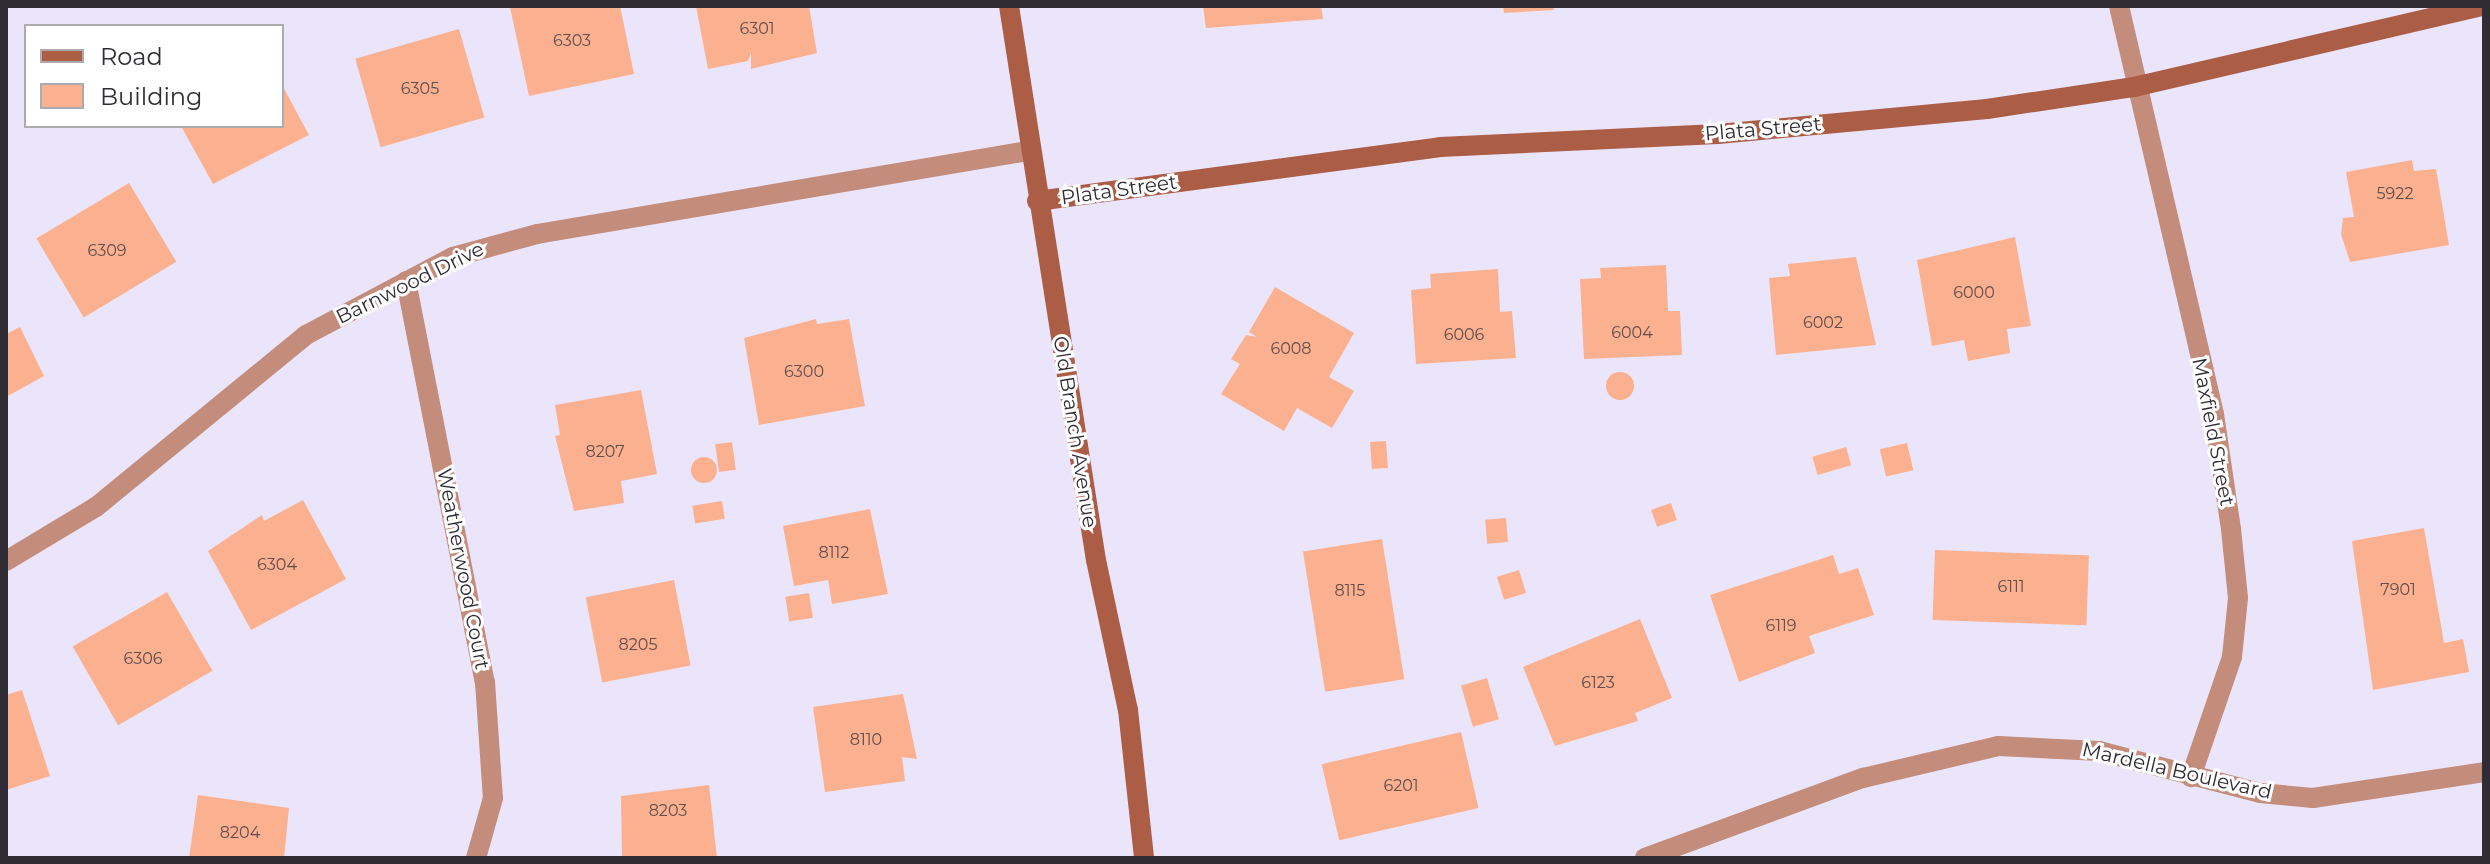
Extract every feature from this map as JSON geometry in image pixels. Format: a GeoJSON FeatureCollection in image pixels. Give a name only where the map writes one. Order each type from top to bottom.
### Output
{"type":"FeatureCollection","features":[{"type":"Feature","properties":{"kind":"street","name":"Old Branch Avenue"},"geometry":{"type":"LineString","coordinates":[[1009,6],[1037,201],[1128,710],[1144,858]]}},
{"type":"Feature","properties":{"kind":"street","name":"Maxfield Street"},"geometry":{"type":"LineString","coordinates":[[2119,6],[2134,87],[2214,414],[2238,598],[2228,672],[2191,777]]}},
{"type":"Feature","properties":{"kind":"street","name":"Plata Street"},"geometry":{"type":"LineString","coordinates":[[1037,201],[1440,147],[1718,134],[2134,87],[2481,6]]}},
{"type":"Feature","properties":{"kind":"street","name":"Barnwood Drive"},"geometry":{"type":"LineString","coordinates":[[6,561],[96,507],[306,335],[406,281],[495,242],[1029,151]]}},
{"type":"Feature","properties":{"kind":"street","name":"Weatherwood Court"},"geometry":{"type":"LineString","coordinates":[[406,281],[485,682],[493,798],[476,858]]}},
{"type":"Feature","properties":{"kind":"street","name":"Mardella Boulevard"},"geometry":{"type":"LineString","coordinates":[[1645,858],[1863,778],[1998,746],[2099,751],[2191,777],[2313,798],[2484,772]]}},
{"type":"Feature","properties":{"kind":"building"},"geometry":{"type":"Polygon","coordinates":[[[620,6],[634,74],[529,96],[510,7],[620,6]]]}},
{"type":"Feature","properties":{"kind":"building"},"geometry":{"type":"Polygon","coordinates":[[[696,6],[809,6],[817,53],[751,69],[751,53],[748,61],[708,69],[696,6]]]}},
{"type":"Feature","properties":{"kind":"building"},"geometry":{"type":"Polygon","coordinates":[[[1203,6],[1321,6],[1323,19],[1206,28],[1203,6]]]}},
{"type":"Feature","properties":{"kind":"building"},"geometry":{"type":"Polygon","coordinates":[[[1503,6],[1553,6],[1554,10],[1504,13],[1503,6]]]}},
{"type":"Feature","properties":{"kind":"building"},"geometry":{"type":"Polygon","coordinates":[[[459,29],[484,117],[381,147],[355,59],[459,29]]]}},
{"type":"Feature","properties":{"kind":"building"},"geometry":{"type":"Polygon","coordinates":[[[284,89],[309,135],[213,184],[182,128],[284,128],[284,89]]]}},
{"type":"Feature","properties":{"kind":"building"},"geometry":{"type":"Polygon","coordinates":[[[2412,160],[2414,171],[2436,169],[2449,245],[2350,262],[2341,234],[2343,218],[2354,217],[2346,172],[2412,160]]]}},
{"type":"Feature","properties":{"kind":"building"},"geometry":{"type":"Polygon","coordinates":[[[129,183],[176,262],[84,317],[36,239],[129,183]]]}},
{"type":"Feature","properties":{"kind":"building"},"geometry":{"type":"Polygon","coordinates":[[[2015,237],[2031,326],[2007,329],[2010,353],[1968,361],[1964,340],[1932,346],[1917,260],[2015,237]]]}},
{"type":"Feature","properties":{"kind":"building"},"geometry":{"type":"Polygon","coordinates":[[[1856,257],[1876,345],[1776,355],[1769,278],[1790,276],[1788,264],[1856,257]]]}},
{"type":"Feature","properties":{"kind":"building"},"geometry":{"type":"Polygon","coordinates":[[[1666,265],[1668,311],[1680,311],[1682,355],[1584,359],[1580,279],[1601,278],[1600,268],[1666,265]]]}},
{"type":"Feature","properties":{"kind":"building"},"geometry":{"type":"Polygon","coordinates":[[[1498,269],[1500,312],[1512,311],[1516,358],[1416,364],[1411,290],[1431,288],[1430,274],[1498,269]]]}},
{"type":"Feature","properties":{"kind":"building"},"geometry":{"type":"Polygon","coordinates":[[[1275,287],[1354,333],[1329,377],[1354,391],[1332,428],[1297,408],[1284,431],[1221,394],[1240,364],[1231,359],[1246,335],[1257,337],[1249,332],[1275,287]]]}},
{"type":"Feature","properties":{"kind":"building"},"geometry":{"type":"Polygon","coordinates":[[[816,319],[817,324],[849,319],[865,406],[759,425],[744,338],[816,319]]]}},
{"type":"Feature","properties":{"kind":"building"},"geometry":{"type":"Polygon","coordinates":[[[20,327],[44,376],[6,397],[6,334],[20,327]]]}},
{"type":"Feature","properties":{"kind":"building"},"geometry":{"type":"Polygon","coordinates":[[[1620,372],[1630,376],[1634,386],[1630,396],[1620,400],[1610,396],[1606,386],[1610,376],[1620,372]]]}},
{"type":"Feature","properties":{"kind":"building"},"geometry":{"type":"Polygon","coordinates":[[[641,390],[657,474],[621,481],[624,503],[574,511],[555,436],[560,435],[555,405],[641,390]]]}},
{"type":"Feature","properties":{"kind":"building"},"geometry":{"type":"Polygon","coordinates":[[[1386,441],[1388,468],[1372,469],[1370,442],[1386,441]]]}},
{"type":"Feature","properties":{"kind":"building"},"geometry":{"type":"Polygon","coordinates":[[[732,442],[736,470],[719,472],[715,444],[732,442]]]}},
{"type":"Feature","properties":{"kind":"building"},"geometry":{"type":"Polygon","coordinates":[[[1907,443],[1913,470],[1886,477],[1880,449],[1907,443]]]}},
{"type":"Feature","properties":{"kind":"building"},"geometry":{"type":"Polygon","coordinates":[[[1846,447],[1851,465],[1818,475],[1812,457],[1846,447]]]}},
{"type":"Feature","properties":{"kind":"building"},"geometry":{"type":"Polygon","coordinates":[[[704,457],[713,461],[717,470],[713,479],[704,483],[695,479],[691,470],[695,461],[704,457]]]}},
{"type":"Feature","properties":{"kind":"building"},"geometry":{"type":"Polygon","coordinates":[[[303,500],[346,579],[251,630],[208,551],[262,515],[264,521],[303,500]]]}},
{"type":"Feature","properties":{"kind":"building"},"geometry":{"type":"Polygon","coordinates":[[[722,501],[725,519],[695,523],[692,506],[722,501]]]}},
{"type":"Feature","properties":{"kind":"building"},"geometry":{"type":"Polygon","coordinates":[[[1671,503],[1677,520],[1657,527],[1651,510],[1671,503]]]}},
{"type":"Feature","properties":{"kind":"building"},"geometry":{"type":"Polygon","coordinates":[[[870,509],[888,594],[832,604],[828,580],[794,586],[783,526],[870,509]]]}},
{"type":"Feature","properties":{"kind":"building"},"geometry":{"type":"Polygon","coordinates":[[[1506,518],[1508,542],[1487,544],[1485,520],[1506,518]]]}},
{"type":"Feature","properties":{"kind":"building"},"geometry":{"type":"Polygon","coordinates":[[[2424,528],[2444,643],[2463,639],[2469,672],[2373,690],[2352,541],[2424,528]]]}},
{"type":"Feature","properties":{"kind":"building"},"geometry":{"type":"Polygon","coordinates":[[[1382,539],[1404,679],[1325,692],[1303,552],[1382,539]]]}},
{"type":"Feature","properties":{"kind":"building"},"geometry":{"type":"Polygon","coordinates":[[[1935,550],[2089,555],[2086,625],[1933,620],[1935,550]]]}},
{"type":"Feature","properties":{"kind":"building"},"geometry":{"type":"Polygon","coordinates":[[[1833,555],[1839,574],[1858,568],[1874,615],[1809,636],[1815,653],[1739,682],[1710,595],[1833,555]]]}},
{"type":"Feature","properties":{"kind":"building"},"geometry":{"type":"Polygon","coordinates":[[[1519,570],[1526,593],[1504,600],[1497,577],[1519,570]]]}},
{"type":"Feature","properties":{"kind":"building"},"geometry":{"type":"Polygon","coordinates":[[[674,580],[691,665],[602,683],[586,597],[674,580]]]}},
{"type":"Feature","properties":{"kind":"building"},"geometry":{"type":"Polygon","coordinates":[[[167,592],[212,671],[118,725],[73,646],[167,592]]]}},
{"type":"Feature","properties":{"kind":"building"},"geometry":{"type":"Polygon","coordinates":[[[809,593],[813,618],[789,621],[785,597],[809,593]]]}},
{"type":"Feature","properties":{"kind":"building"},"geometry":{"type":"Polygon","coordinates":[[[1640,619],[1672,698],[1635,713],[1638,721],[1555,746],[1523,667],[1640,619]]]}},
{"type":"Feature","properties":{"kind":"building"},"geometry":{"type":"Polygon","coordinates":[[[1487,678],[1499,719],[1473,727],[1461,685],[1487,678]]]}},
{"type":"Feature","properties":{"kind":"building"},"geometry":{"type":"Polygon","coordinates":[[[22,690],[50,776],[6,790],[6,695],[22,690]]]}},
{"type":"Feature","properties":{"kind":"building"},"geometry":{"type":"Polygon","coordinates":[[[903,694],[917,759],[902,757],[905,781],[825,792],[813,707],[903,694]]]}},
{"type":"Feature","properties":{"kind":"building"},"geometry":{"type":"Polygon","coordinates":[[[1461,732],[1479,808],[1339,840],[1322,764],[1461,732]]]}},
{"type":"Feature","properties":{"kind":"building"},"geometry":{"type":"Polygon","coordinates":[[[709,785],[717,858],[622,858],[621,796],[709,785]]]}},
{"type":"Feature","properties":{"kind":"building"},"geometry":{"type":"Polygon","coordinates":[[[198,795],[289,808],[284,858],[189,858],[198,795]]]}}]}
